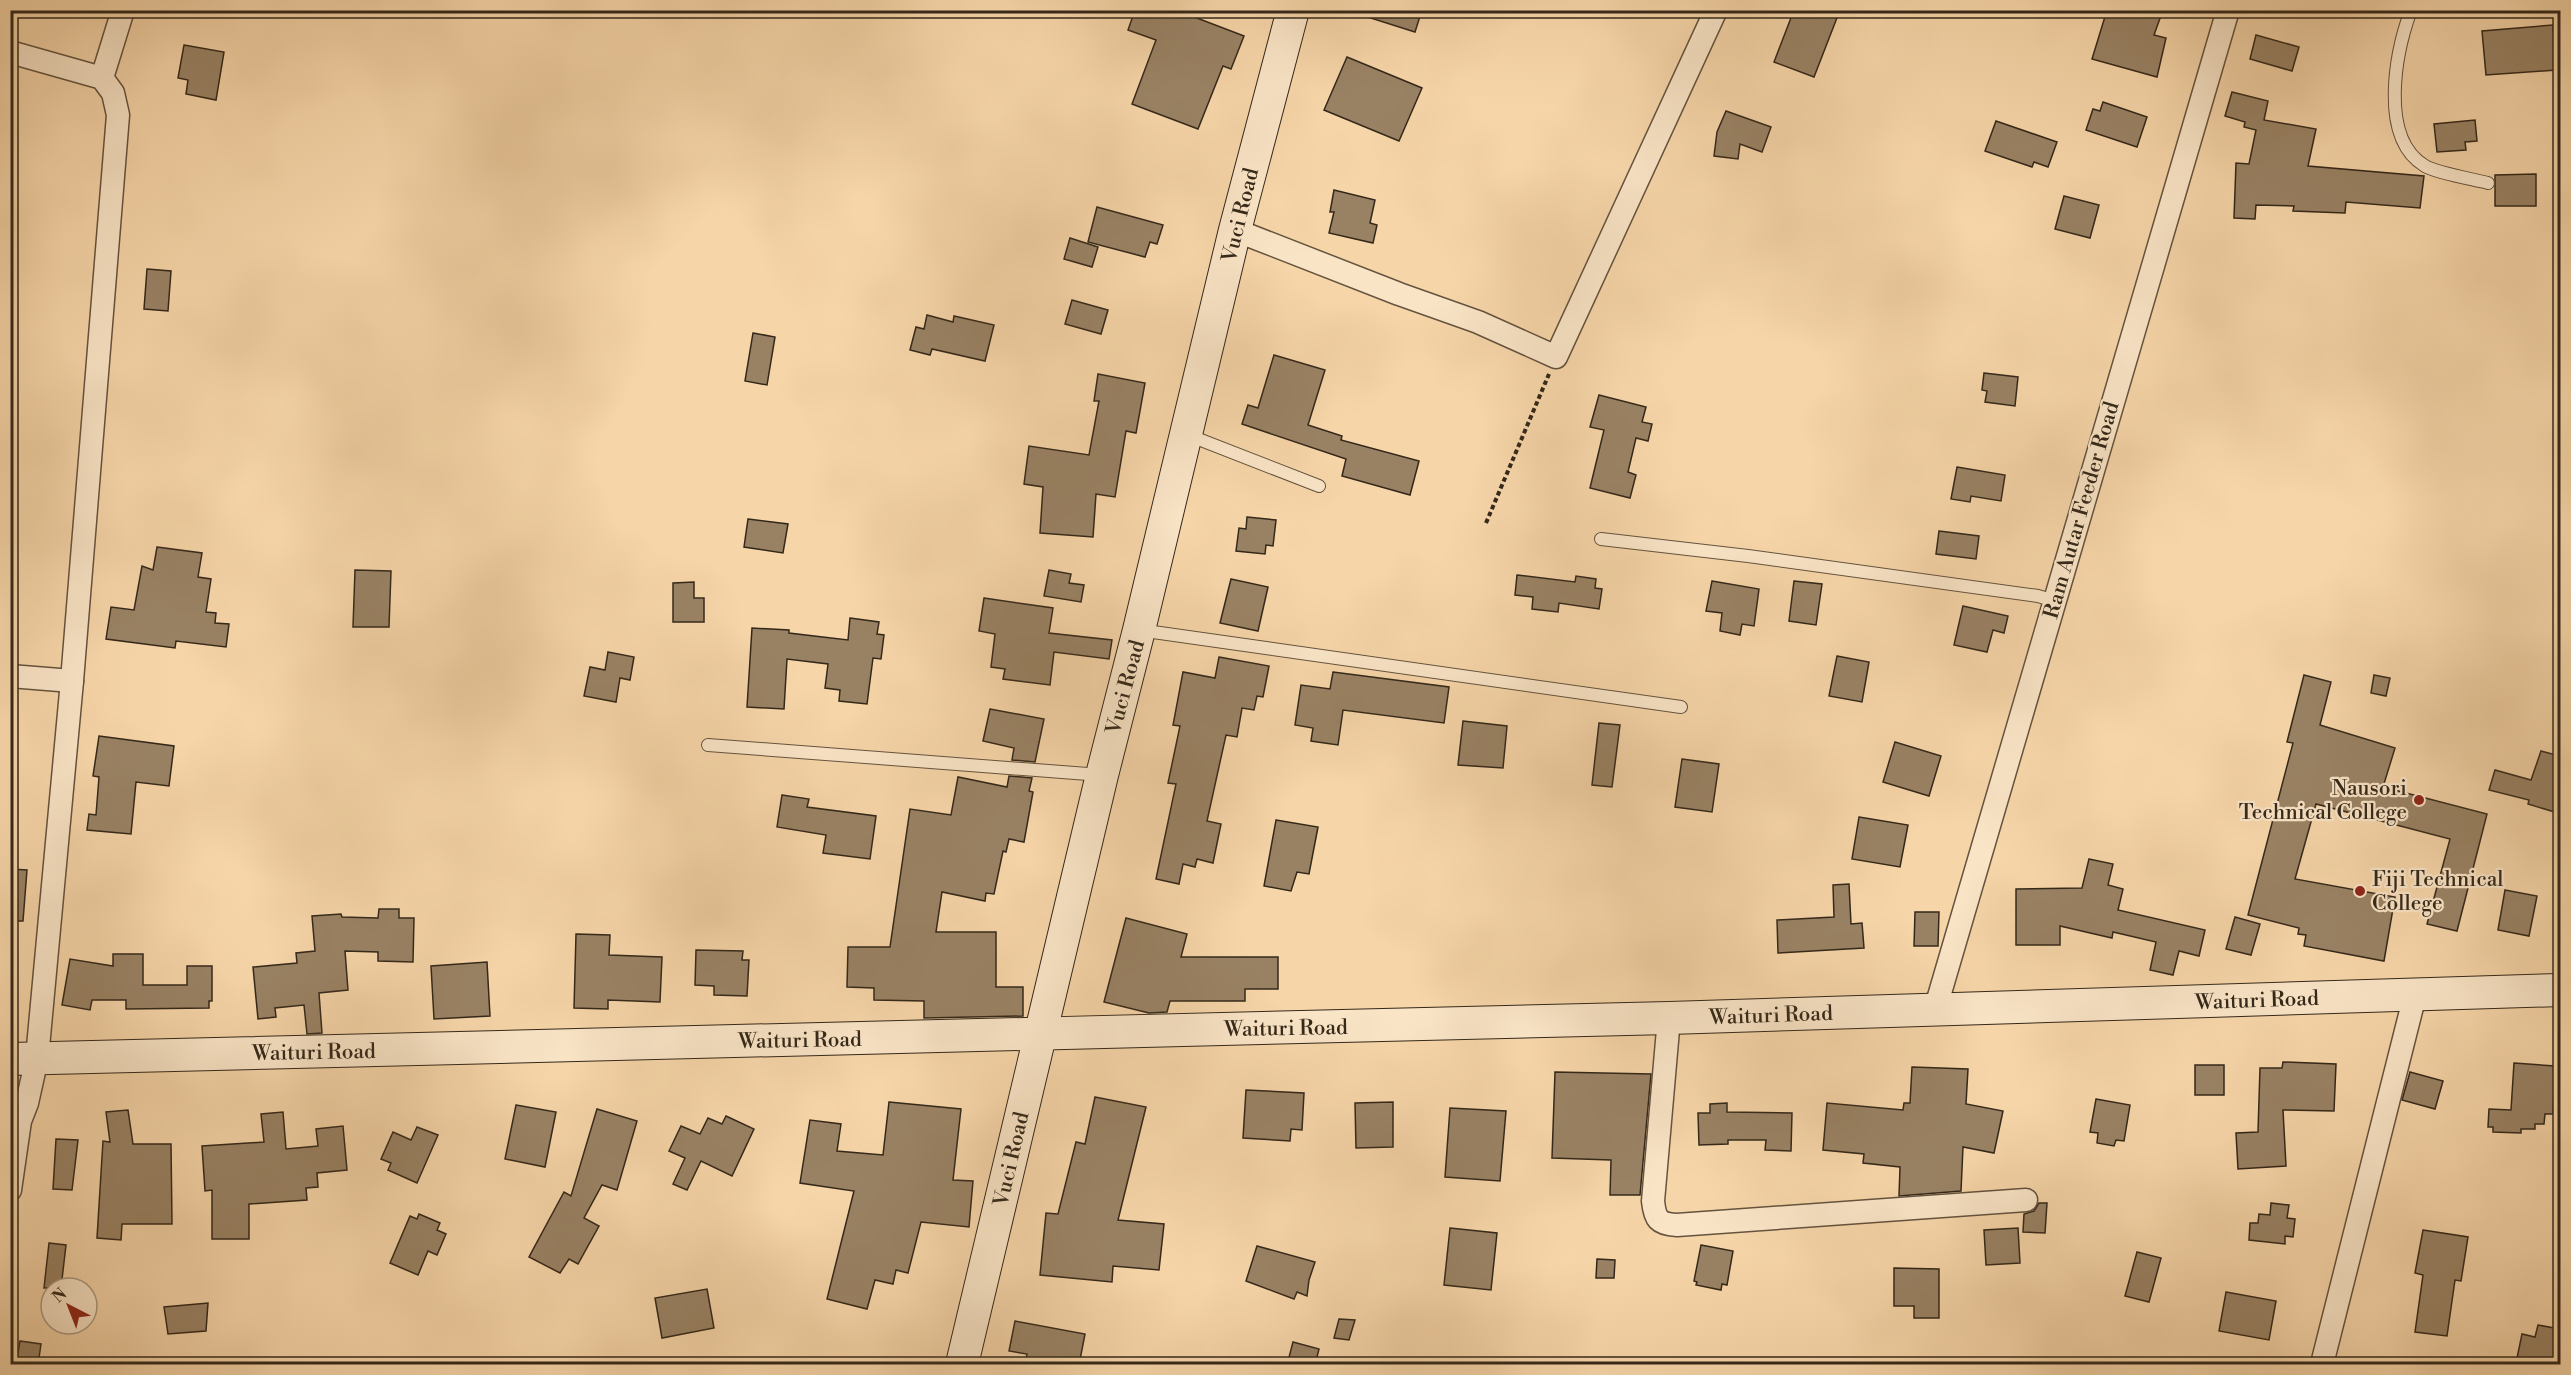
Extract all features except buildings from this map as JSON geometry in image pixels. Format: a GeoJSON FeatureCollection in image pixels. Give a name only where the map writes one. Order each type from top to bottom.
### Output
{"type":"FeatureCollection","features":[{"type":"Feature","properties":{"kind":"main road","name":"Vuci Road"},"geometry":{"type":"LineString","coordinates":[[962,1365],[1102,775],[1187,435],[1235,230],[1293,10]]}},
{"type":"Feature","properties":{"kind":"main road","name":"Waituri Road"},"geometry":{"type":"LineString","coordinates":[[24,1059],[1669,1018],[2560,990]]}},
{"type":"Feature","properties":{"kind":"street"},"geometry":{"type":"LineString","coordinates":[[102,78],[123,10]]}},
{"type":"Feature","properties":{"kind":"street"},"geometry":{"type":"LineString","coordinates":[[1235,230],[1478,322],[1556,357],[1716,10]]}},
{"type":"Feature","properties":{"kind":"street","name":"Ram Autar Feeder Road"},"geometry":{"type":"LineString","coordinates":[[1935,1010],[2228,10]]}},
{"type":"Feature","properties":{"kind":"street"},"geometry":{"type":"LineString","coordinates":[[10,52],[102,78],[113,93],[118,115],[72,681],[24,1059],[27,1103],[20,1121],[10,1190]]}},
{"type":"Feature","properties":{"kind":"street"},"geometry":{"type":"LineString","coordinates":[[10,676],[72,681]]}},
{"type":"Feature","properties":{"kind":"street"},"geometry":{"type":"LineString","coordinates":[[2322,1365],[2415,995]]}},
{"type":"Feature","properties":{"kind":"street"},"geometry":{"type":"LineString","coordinates":[[1669,1018],[1653,1200],[1654,1215],[1663,1224],[1677,1225],[2026,1200]]}},
{"type":"Feature","properties":{"kind":"lane"},"geometry":{"type":"LineString","coordinates":[[2411,10],[2401,43],[2396,77],[2397,121],[2400,132],[2412,154],[2426,167],[2488,183]]}},
{"type":"Feature","properties":{"kind":"lane"},"geometry":{"type":"LineString","coordinates":[[1187,435],[1319,486]]}},
{"type":"Feature","properties":{"kind":"lane"},"geometry":{"type":"LineString","coordinates":[[1601,539],[1760,558],[2038,596],[2055,601]]}},
{"type":"Feature","properties":{"kind":"lane"},"geometry":{"type":"LineString","coordinates":[[1139,630],[1681,707]]}},
{"type":"Feature","properties":{"kind":"lane"},"geometry":{"type":"LineString","coordinates":[[708,746],[1102,775]]}},
{"type":"Feature","properties":{"kind":"path"},"geometry":{"type":"LineString","coordinates":[[1486,523],[1556,357]]}},
{"type":"Feature","properties":{"kind":"place","name":"Nausori Technical College"},"geometry":{"type":"Point","coordinates":[2419,800]}},
{"type":"Feature","properties":{"kind":"place","name":"Fiji Technical College"},"geometry":{"type":"Point","coordinates":[2360,891]}}]}
